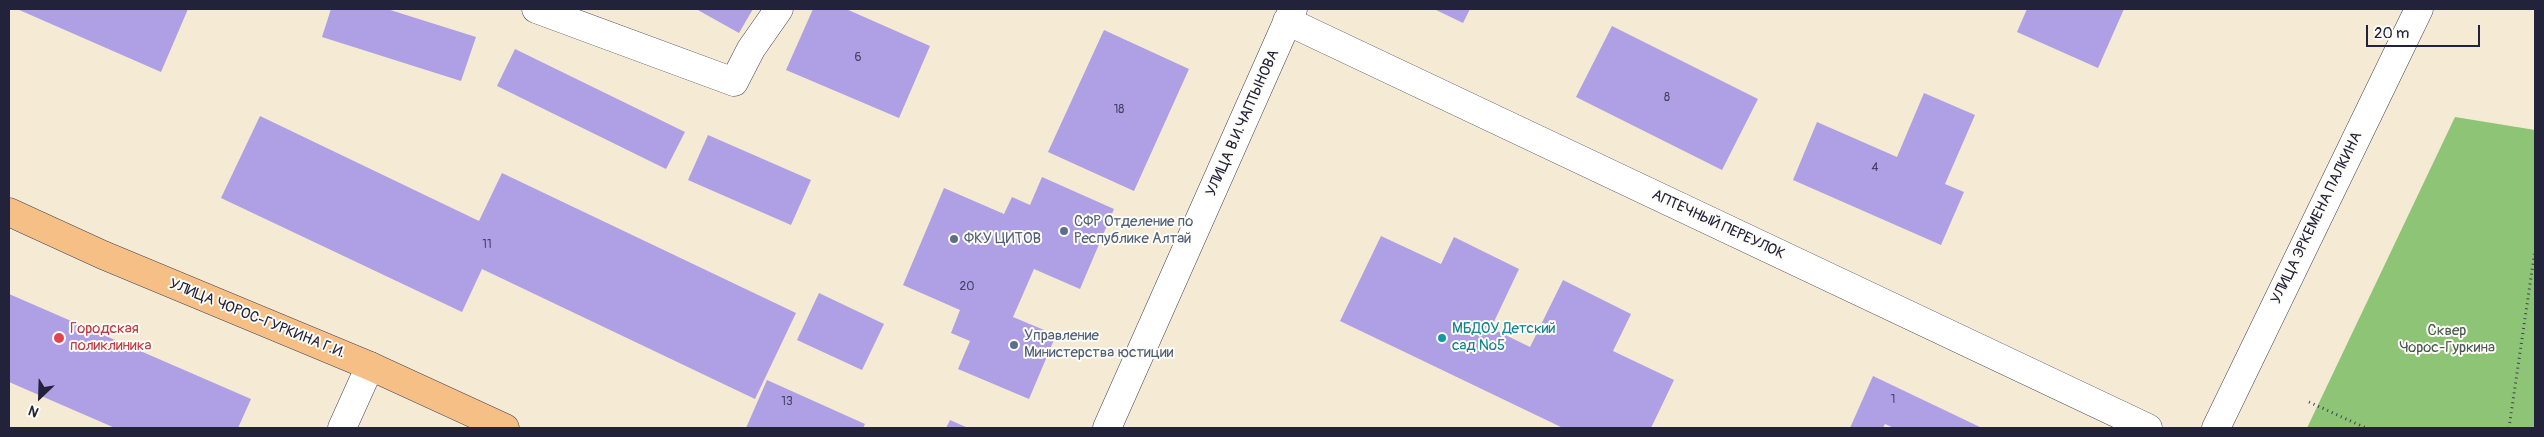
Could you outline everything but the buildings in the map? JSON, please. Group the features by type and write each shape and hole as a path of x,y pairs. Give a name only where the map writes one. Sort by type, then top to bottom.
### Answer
{"main road":[{"name":"УЛИЦА ЧОРОС-ГУРКИНА Г.И.","path":"9,212 103,255 370,366 505,428"}],"street":[{"path":"536,9 734,82 751,49 779,9"},
{"name":"УЛИЦА ЭРКЕМЕНА ПАЛКИНА","path":"2216,428 2419,9"},
{"name":"УЛИЦА В.И.ЧАПТЫНОВА","path":"1107,428 1290,15"},
{"name":"АПТЕЧНЫЙ ПЕРЕУЛОК","path":"1290,15 2148,428"},
{"path":"342,428 370,366"}],"path":[{"path":"2509,428 2535,250"},
{"path":"2309,402 2366,428"}],"green space":[{"name":"Сквер Чорос-Гуркина","path":"2455,117 2535,130 2535,428 2307,428"}],"place":[{"name":"СФР Отделение по Республике Алтай","path":"1064,231"},
{"name":"ФКУ ЦИТОВ","path":"954,239"},
{"name":"Городская поликлиника","path":"59,338"},
{"name":"МБДОУ Детский сад №5","path":"1442,338"},
{"name":"Управление Министерства юстиции","path":"1014,345"}]}
